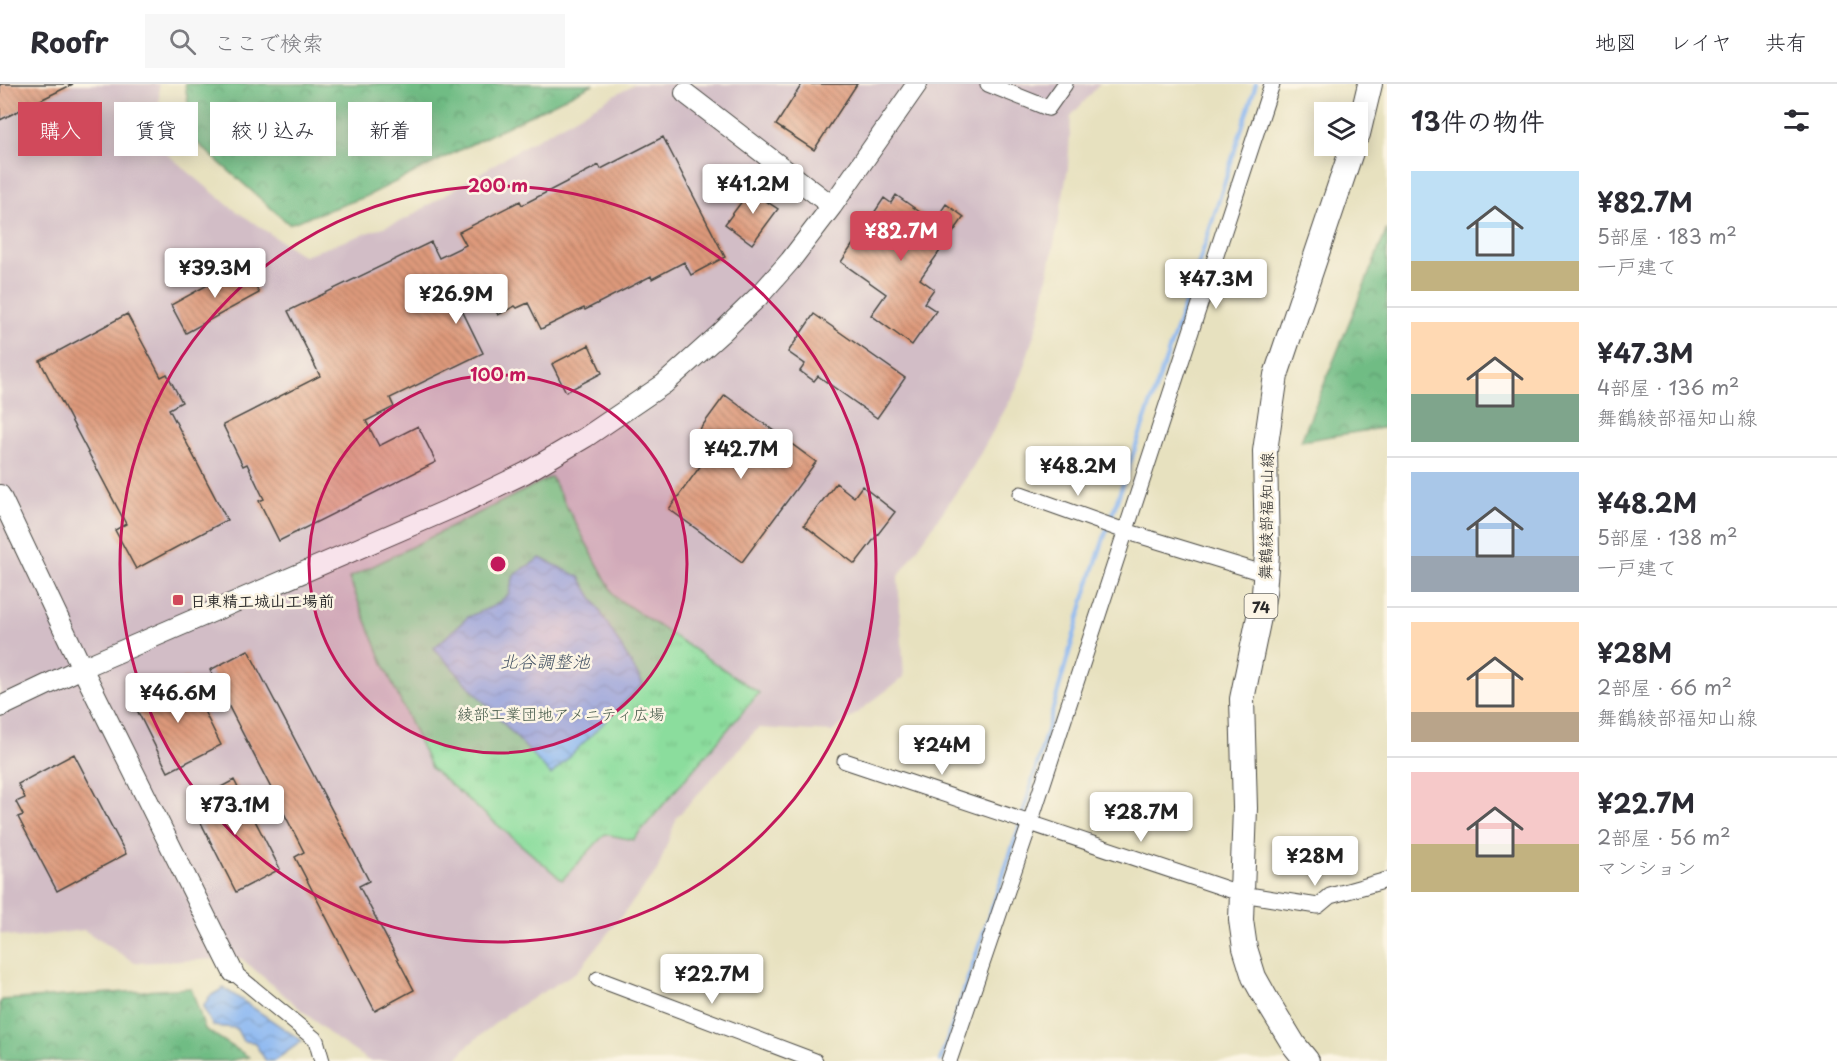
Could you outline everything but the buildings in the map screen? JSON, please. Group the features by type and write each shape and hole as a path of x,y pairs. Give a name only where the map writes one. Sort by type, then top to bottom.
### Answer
{"main road":[{"path":"1366,102 1370,84"},
{"name":"舞鶴綾部福知山線","path":"1307,1061 1294,1045 1254,977 1245,948 1240,920 1245,808 1242,699 1266,574 1265,450 1276,375 1350,156"}],"street":[{"path":"0,707 82,668 459,505 525,473 586,437 663,384 721,333 790,261 832,206 917,84"},
{"path":"988,84 1048,108 1065,84"},
{"path":"949,1061 1273,88 1272,84"},
{"path":"687,88 832,206"},
{"path":"1021,494 1125,531 1266,574"},
{"path":"0,495 82,668 233,972 316,1040 322,1061"},
{"path":"845,761 1242,894 1318,906 1329,896 1387,880"},
{"path":"598,979 815,1061"}],"shaded area":[{"path":"0,84 159,84 159,102 114,102 114,156 170,156 229,206 303,256 406,219 514,152 634,84 1100,84 1071,116 1068,168 1056,234 1039,319 1017,388 970,472 898,577 904,677 832,732 758,728 677,817 657,871 578,971 508,1013 466,1047 456,1061 369,1061 332,1036 241,958 135,963 84,930 21,938 0,933"}],"green space":[{"path":"185,84 593,84 365,197 289,224 212,156 336,156 336,102 210,102 210,154 198,144 198,102 188,102"},
{"path":"1387,229 1387,427 1301,441"},
{"name":"綾部工業団地アメニティ広場","path":"551,477 615,597 759,693 633,840 605,834 562,880 431,768 383,663 349,578"},
{"path":"191,988 205,1029 249,1057 228,1061 0,1061 0,1003 2,1000"}],"water":[{"name":"北谷調整池","path":"540,558 580,577 643,684 551,775 434,648 468,617 494,606 509,594 514,575"},
{"path":"224,988 302,1041 274,1061 266,1061 254,1042 243,1041 236,1028 213,1026 203,1007 210,996"}],"waterway":[{"path":"1110,521 1197,269 1256,84"},
{"path":"1022,818 1087,589 1107,529"},
{"path":"940,1061 1020,825"}],"place":[{"name":"日東精工城山工場前","path":"178,600"}]}
